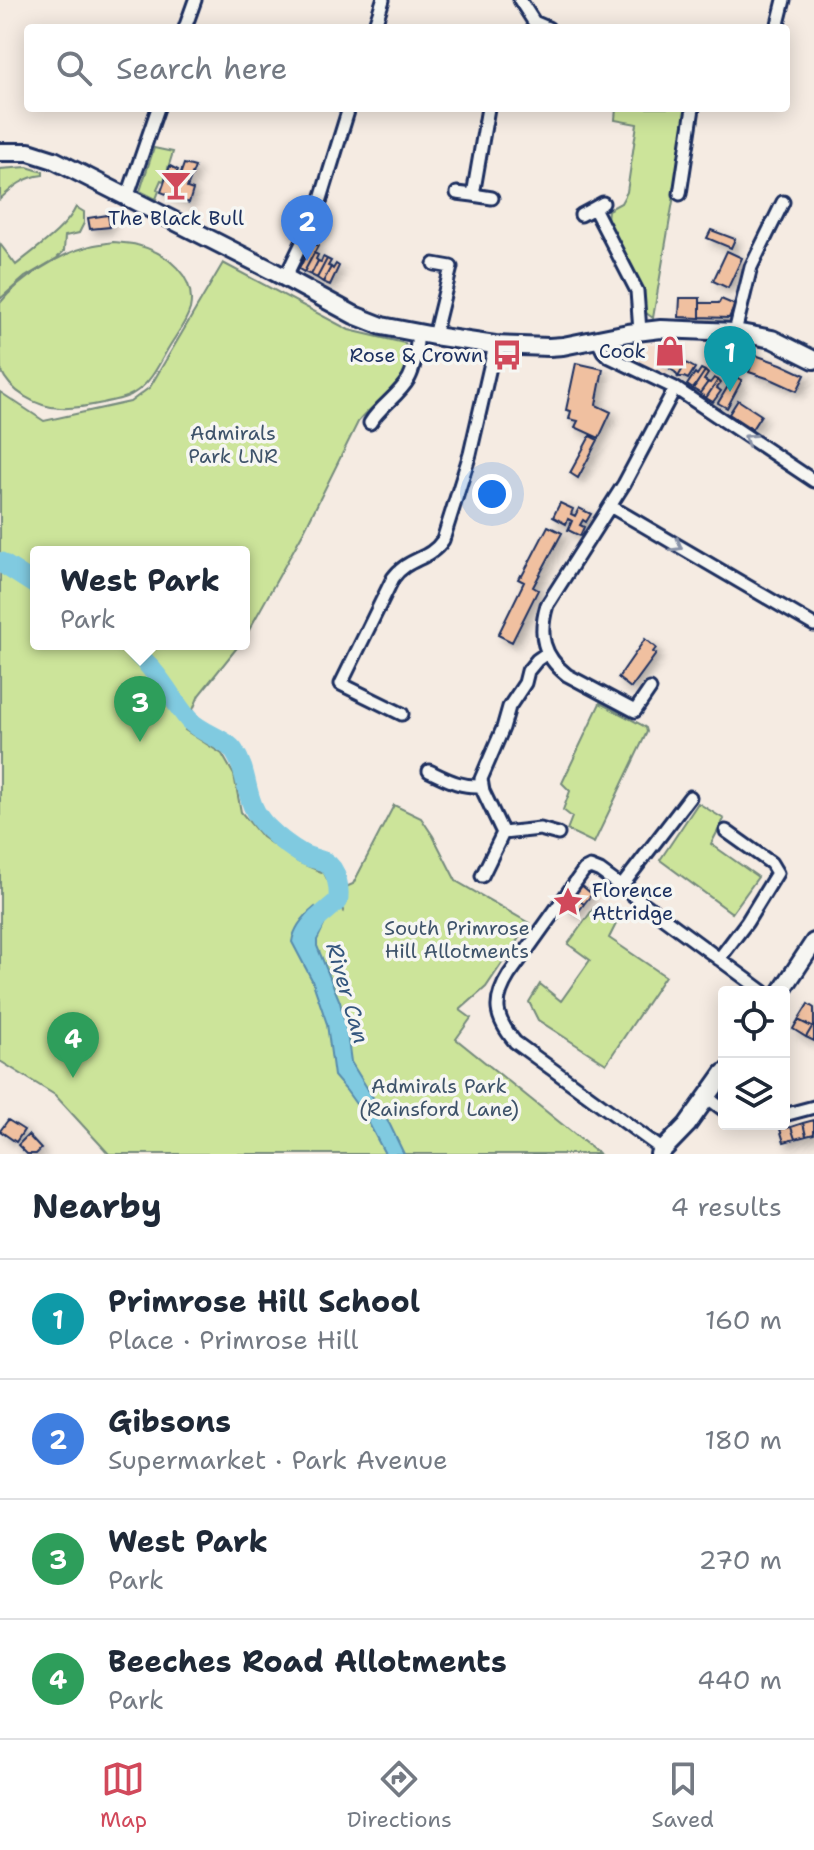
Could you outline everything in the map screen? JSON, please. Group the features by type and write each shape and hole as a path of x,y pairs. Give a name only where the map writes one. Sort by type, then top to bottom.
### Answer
{"main road":[{"path":"0,152 29,152 54,160 354,315 382,326 495,345 563,346 640,331 735,332 772,339 814,360"},
{"path":"785,986 814,942"},
{"path":"661,1152 687,1125 718,1082"}],"street":[{"path":"186,24 195,0"},
{"path":"375,24 383,0"},
{"path":"520,0 531,24"},
{"path":"778,24 784,0"},
{"path":"127,198 157,112"},
{"path":"285,278 317,212 348,112"},
{"path":"473,195 487,112"},
{"path":"680,194 692,112"},
{"path":"457,193 492,198"},
{"path":"735,332 751,267 783,202"},
{"path":"581,215 598,206 637,291 640,331"},
{"path":"370,423 407,382 426,335 451,267 434,264"},
{"path":"597,339 608,356 675,388 814,481"},
{"path":"402,714 341,684 393,578 406,564 438,548 443,540 470,454 495,345"},
{"path":"650,689 635,711 567,675 547,653 542,633 543,619 547,605 624,484 675,388"},
{"path":"610,506 814,625"},
{"path":"503,833 481,786 485,768 509,707 525,683 532,665 547,653"},
{"path":"429,771 459,785 481,786"},
{"path":"621,887 690,797"},
{"path":"503,833 540,829 558,834"},
{"path":"719,959 747,922 777,873 771,863 726,831"},
{"path":"482,876 503,833"},
{"path":"661,1152 515,1042 497,1007 499,993 509,975 584,870 595,868 756,986"},
{"path":"708,1098 718,1106"},
{"path":"790,1113 814,1107"}],"shaded area":[{"path":"677,342 674,359 666,374 624,354 625,346"}],"green space":[{"path":"616,112 688,112 653,318 646,313 641,286 607,220 608,210 621,203 627,192 637,124 615,120"},
{"path":"154,148 173,152 164,181 161,180 157,189 156,199 140,191"},
{"path":"27,167 43,172 43,175 24,180 0,199 0,169"},
{"path":"76,207 84,212 84,223 79,233 65,236 64,251 57,258 25,277 0,299 0,244 16,265 58,231"},
{"path":"113,242 148,248 177,268 189,286 191,297 186,319 151,377 133,394 76,408 51,407 34,401 11,385 1,370 0,303 28,277 52,262 76,250"},
{"path":"223,263 349,330 404,343 409,353 403,375 358,422 304,531 250,628 250,546 30,546 30,650 235,650 199,695 185,730 222,754 234,775 241,812 262,837 298,862 324,873 343,911 346,887 353,884 394,805 421,818 456,881 529,923 486,987 460,1010 471,1018 456,1039 599,1154 109,1154 55,1095 0,1061 0,392 44,421 130,402 150,387"},
{"path":"600,703 642,725 647,732 594,843 567,830 572,817 563,810 570,791 562,783"},
{"path":"698,803 724,819 711,844 758,877 732,913 660,860"},
{"path":"593,909 616,924 609,938 665,976 606,1064 538,1020 529,1002 540,984 561,1001 590,960 568,944"}],"water":[{"path":"315,907 325,923 317,946 340,1002 351,1062 404,1154 385,1154 366,1118 334,1076 327,1024 312,980 292,942 300,922"}],"building":[{"name":"The Black Bull","path":"184,164 195,167 187,188 193,190 189,203 161,192 170,166 178,170 175,176 179,178"},
{"path":"108,215 110,227 90,229 88,218"},
{"path":"711,230 735,239 731,248 707,238"},
{"path":"312,243 318,246 304,272 299,269"},
{"path":"727,251 742,258 728,288 713,281"},
{"path":"314,253 318,255 318,261 311,275 304,272"},
{"path":"323,257 327,259 317,278 311,275"},
{"path":"327,259 331,261 328,266 331,267 323,282 317,278"},
{"path":"336,264 339,266 330,285 323,282 331,267 333,269"},
{"path":"680,298 700,298 700,318 679,317"},
{"path":"721,299 735,305 729,318 700,317 700,303 719,303"},
{"name":"Cook","path":"677,342 671,367 661,365 666,343"},
{"path":"755,355 805,375 797,391 749,372"},
{"path":"677,358 686,363 678,377 670,369"},
{"path":"576,363 603,369 596,405 611,412 599,438 575,427 578,421 569,419 571,411 566,410"},
{"path":"686,363 695,368 688,379 678,377"},
{"path":"701,369 705,371 693,389 687,385"},
{"path":"705,371 708,374 704,380 708,382 700,393 693,389"},
{"path":"734,376 742,380 727,408 718,403"},
{"path":"714,378 718,380 706,398 700,393"},
{"path":"718,380 721,383 717,388 721,391 713,402 706,398"},
{"path":"738,400 761,415 752,429 729,414"},
{"path":"590,436 598,440 578,478 570,473"},
{"path":"560,503 573,509 571,514 575,516 579,508 591,514 580,525 584,527 580,536 568,530 572,521 568,519 566,524 553,517"},
{"path":"548,526 562,533 533,587 538,590 512,642 498,635 524,582 518,579"},
{"path":"645,639 656,648 653,652 656,654 631,688 618,678"},
{"path":"581,885 592,894 584,904 575,893"},
{"path":"577,899 584,904 576,915 565,907 570,900 574,903"},
{"path":"808,1004 814,1008 814,1041 806,1037 812,1027 798,1020"},
{"path":"798,1020 812,1027 806,1037 793,1029"},
{"path":"8,1120 24,1130 16,1142 0,1131"},
{"path":"814,1120 814,1134 806,1136 803,1123"},
{"path":"803,1123 806,1136 795,1139 791,1127"},
{"path":"790,1127 795,1139 784,1142 780,1130 790,1130"},
{"path":"28,1135 41,1149 36,1154 27,1154 18,1145"}],"waterway":[{"name":"River Can","path":"0,562 30,581"},
{"name":"River Can","path":"134,650 189,720 234,751 254,809 268,828 298,851 325,862 332,869 338,885 338,901 317,919 307,935"}],"place":[{"name":"The Black Bull","path":"176,185"},
{"name":"Gibsons","path":"307,261"},
{"name":"Cook","path":"670,351"},
{"name":"Rose & Crown","path":"507,355"},
{"name":"Primrose Hill School","path":"730,392"},
{"name":"West Park","path":"140,742"},
{"name":"Florence Attridge","path":"568,902"},
{"name":"Beeches Road Allotments","path":"73,1078"}],"park label":[{"name":"Admirals Park LNR","path":"233,444"},
{"name":"South Primrose Hill Allotments","path":"457,940"},
{"name":"Admirals Park (Rainsford Lane)","path":"439,1098"}]}
